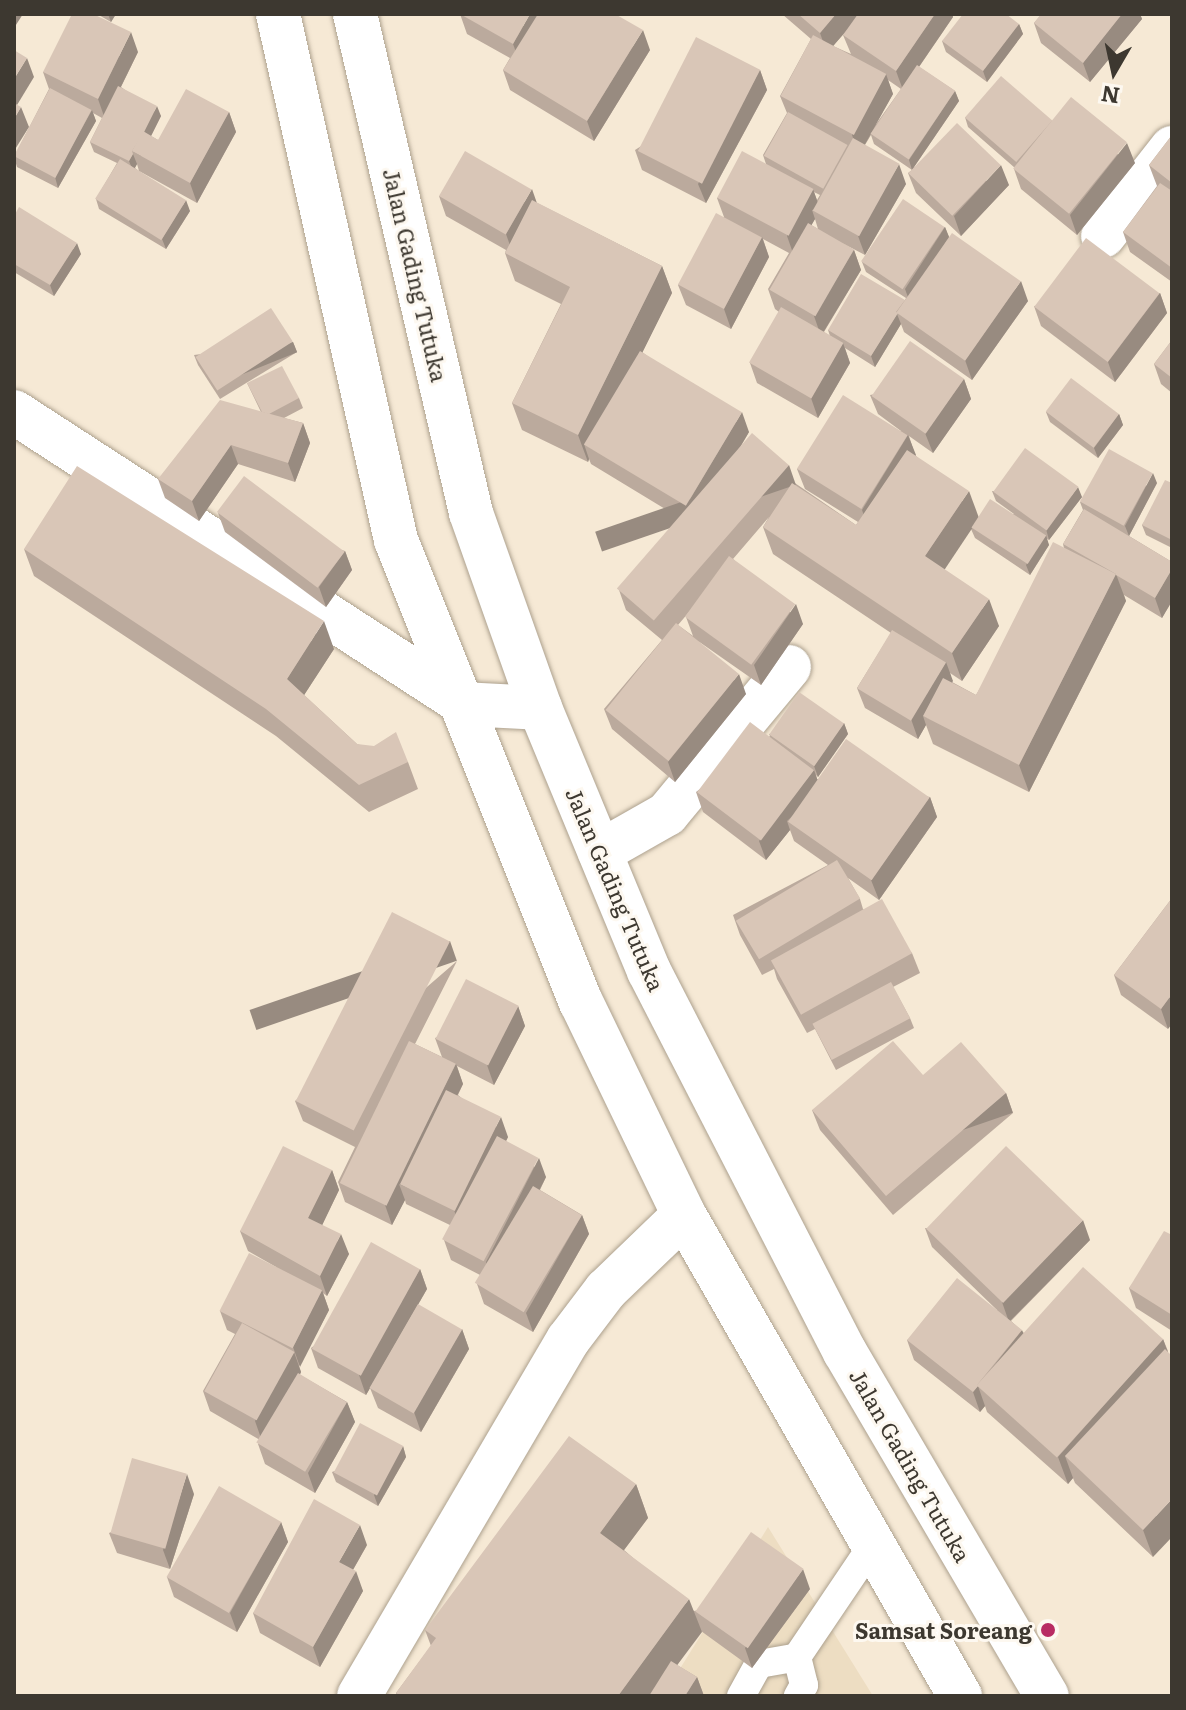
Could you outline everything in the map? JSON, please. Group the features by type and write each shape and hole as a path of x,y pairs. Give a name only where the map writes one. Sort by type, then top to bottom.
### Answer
{"main road":[{"path":"278,14 396,540 581,1002 684,1215 960,1696"},
{"name":"Jalan Gading Tutuka","path":"355,14 471,513 540,708 649,971 845,1352 1047,1696"},
{"path":"1103,236 1172,148"},
{"path":"14,412 464,704 540,708"},
{"path":"600,852 667,814 789,667"},
{"path":"359,1696 568,1340 606,1290 684,1215"}],"lane":[{"path":"741,1696 759,1664 797,1657 872,1546"},
{"path":"797,1657 804,1685 798,1696"}],"shaded area":[{"path":"768,1527 873,1696 663,1696"}],"building":[{"path":"72,14 93,14 131,32 98,99 43,72"},
{"path":"460,14 530,14 513,44"},
{"path":"538,14 615,14 643,30 587,121 503,70"},
{"path":"798,14 836,14 820,33"},
{"path":"858,14 935,14 896,71 843,35"},
{"path":"963,14 1006,14 1019,24 983,71 942,41"},
{"path":"1041,14 1122,14 1083,63 1034,23"},
{"path":"813,35 886,74 854,135 781,96"},
{"path":"696,37 760,70 702,184 638,151"},
{"path":"14,50 27,58 14,79"},
{"path":"917,65 955,91 909,160 871,134"},
{"path":"1001,76 1052,121 1016,162 965,118"},
{"path":"118,86 157,106 129,161 90,142"},
{"path":"50,88 91,110 55,178 14,156"},
{"path":"186,89 229,112 190,183 132,151 143,131 158,140"},
{"path":"1071,97 1127,142 1069,214 1013,168"},
{"path":"14,103 21,107 14,119"},
{"path":"788,112 847,145 823,189 764,156"},
{"path":"957,123 1001,165 952,216 908,173"},
{"path":"1172,135 1172,183 1149,165"},
{"path":"853,138 899,164 859,236 813,211"},
{"path":"465,151 532,190 506,235 439,196"},
{"path":"742,151 814,189 789,236 717,198"},
{"path":"120,159 186,200 161,240 95,199"},
{"path":"1160,183 1172,191 1172,268 1123,232"},
{"path":"903,199 944,227 903,289 861,261"},
{"path":"532,200 662,266 578,435 512,403 570,287 505,253"},
{"path":"19,207 77,243 50,285 14,264 14,216"},
{"path":"716,213 762,237 724,309 678,285"},
{"path":"808,223 854,250 815,316 770,290"},
{"path":"952,233 1021,281 965,361 896,312"},
{"path":"1086,238 1159,293 1108,362 1034,307"},
{"path":"861,274 905,300 871,356 828,330"},
{"path":"781,307 843,343 811,398 749,362"},
{"path":"271,308 293,342 217,391 196,357"},
{"path":"1172,340 1172,378 1154,364"},
{"path":"910,341 964,379 926,434 872,396"},
{"path":"640,351 742,412 686,506 584,444"},
{"path":"282,366 299,398 269,414 262,412 247,383"},
{"path":"1071,378 1119,414 1094,448 1046,412"},
{"path":"843,395 907,435 861,509 797,469"},
{"path":"220,400 303,423 288,463 231,445 192,501 158,479"},
{"path":"752,433 789,465 654,621 617,588"},
{"path":"1025,448 1078,487 1047,530 993,492"},
{"path":"1109,449 1153,473 1124,526 1080,501"},
{"path":"907,450 969,491 925,556 989,599 952,653 763,527 792,483 856,525"},
{"path":"77,466 324,621 287,679 357,744 374,746 396,732 408,762 359,785 266,709 24,549"},
{"path":"244,476 345,552 318,588 217,512"},
{"path":"1165,480 1172,483 1172,540 1142,525"},
{"path":"990,499 1046,535 1028,564 971,528"},
{"path":"1084,509 1172,562 1172,569 1155,598 1063,544"},
{"path":"1053,542 1116,574 1019,765 923,716 943,678 976,695"},
{"path":"729,556 795,604 751,665 685,617"},
{"path":"676,623 739,674 668,761 606,710"},
{"path":"892,630 946,662 911,721 857,688"},
{"path":"799,692 844,724 814,766 769,735"},
{"path":"750,722 814,770 761,840 697,792"},
{"path":"846,739 930,798 872,880 788,822"},
{"path":"837,860 860,899 759,959 736,921"},
{"path":"1172,898 1172,994 1161,1009 1114,975"},
{"path":"882,899 912,953 801,1015 771,961"},
{"path":"392,912 450,942 354,1130 296,1101"},
{"path":"466,979 519,1006 488,1065 436,1039"},
{"path":"891,982 910,1018 832,1060 812,1024"},
{"path":"409,1041 456,1064 386,1206 340,1183"},
{"path":"893,1041 923,1075 961,1042 1006,1093 886,1196 812,1110"},
{"path":"446,1090 501,1117 455,1211 400,1184"},
{"path":"497,1136 538,1158 484,1261 442,1239"},
{"path":"283,1146 332,1170 308,1218 341,1234 320,1276 240,1231"},
{"path":"1006,1146 1083,1220 1003,1303 926,1229"},
{"path":"533,1186 582,1215 524,1312 475,1283"},
{"path":"1164,1231 1172,1235 1172,1315 1129,1288"},
{"path":"371,1242 420,1269 361,1376 312,1349"},
{"path":"249,1253 322,1290 293,1348 219,1311"},
{"path":"1083,1267 1163,1339 1057,1457 977,1385"},
{"path":"957,1278 1022,1330 973,1392 907,1340"},
{"path":"418,1304 462,1330 414,1414 370,1388"},
{"path":"242,1323 294,1352 257,1420 204,1391"},
{"path":"1165,1349 1172,1356 1172,1499 1143,1530 1065,1456"},
{"path":"298,1373 347,1402 305,1472 256,1442"},
{"path":"360,1423 403,1446 377,1495 334,1472"},
{"path":"569,1436 636,1484 600,1533 689,1599 618,1696 401,1696 396,1693 436,1638 425,1630"},
{"path":"132,1458 187,1474 165,1549 111,1533"},
{"path":"219,1486 281,1522 229,1613 166,1577"},
{"path":"314,1499 360,1525 339,1562 356,1571 313,1647 253,1613"},
{"path":"751,1532 803,1569 748,1648 695,1611"},
{"path":"671,1661 697,1677 685,1696 649,1696"}],"place":[{"name":"Samsat Soreang","path":"1048,1630"}]}
